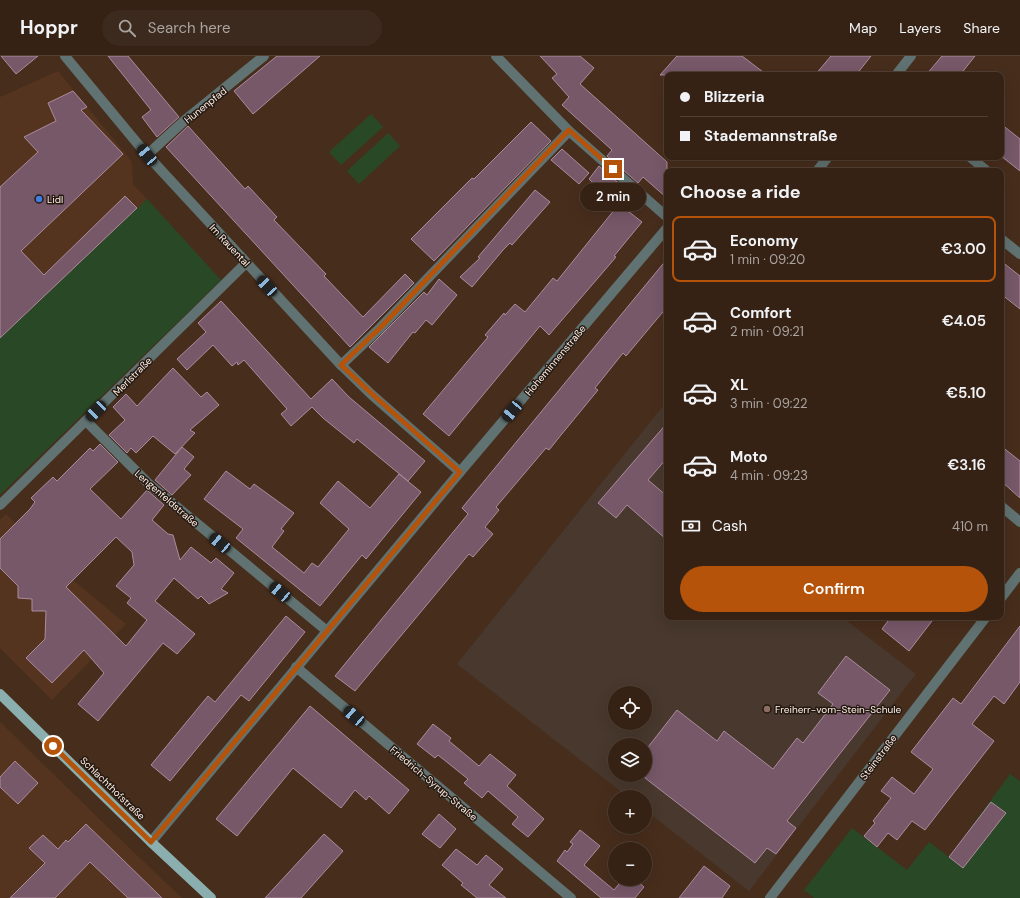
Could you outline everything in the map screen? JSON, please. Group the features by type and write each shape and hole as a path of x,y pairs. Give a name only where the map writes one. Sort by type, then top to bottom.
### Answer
{"main road":[{"name":"Schlachthofstraße","path":"0,694 210,898"}],"street":[{"name":"Im Rauental","path":"65,56 147,155 341,365 460,472"},
{"name":"Hunenpfad","path":"147,155 184,121 264,56"},
{"path":"898,72 911,56"},
{"path":"498,57 569,130 664,213"},
{"path":"341,365 386,322 569,130"},
{"path":"819,168 826,160"},
{"path":"974,160 983,168"},
{"name":"Hoheminnenstraße","path":"151,842 296,667 664,232"},
{"path":"1004,241 1020,254"},
{"name":"Merlstraße","path":"0,505 246,263"},
{"name":"Lengenfeldstraße","path":"86,422 148,483 327,631"},
{"path":"1004,509 1020,522"},
{"path":"1004,594 1020,573"},
{"name":"Steinstraße","path":"770,898 984,620"},
{"name":"Friedrich-Syrup-Straße","path":"296,667 571,898"}],"shaded area":[{"path":"58,71 132,162 133,184 147,199 0,338 0,97"},
{"name":"Freiherr-vom-Stein-Schule","path":"664,405 664,620 846,620 916,674 749,891 652,815 652,790 619,790 609,782 652,782 652,738 608,738 608,781 457,664"},
{"path":"6,514 73,580 126,624 52,700 0,648 0,520"},
{"path":"0,722 120,839 182,898 0,898"}],"green space":[{"path":"371,114 383,127 341,165 329,152"},
{"path":"388,133 400,146 359,184 347,171"},
{"path":"147,199 221,280 0,495 0,338"},
{"path":"1010,774 1020,781 1020,898 814,898 804,890 852,828 907,870 929,842 949,857"}],"building":[{"path":"1,56 38,56 16,74"},
{"path":"108,56 128,56 179,117 157,137 142,117 151,110"},
{"path":"277,56 320,56 253,114 234,91"},
{"path":"540,56 580,56 594,68 580,84 667,162 667,168 664,168 664,195 643,177 638,183 607,156 612,150 562,105 569,97 552,78 557,74"},
{"path":"677,56 742,56 763,72 664,72 664,75 660,75"},
{"path":"831,56 871,56 858,72 818,72"},
{"path":"942,56 975,56 962,72 929,72"},
{"path":"73,91 87,107 81,110 123,154 21,251 44,275 125,196 137,208 0,338 0,187 38,152 24,137 56,121 48,103"},
{"path":"531,122 551,141 434,261 411,239"},
{"path":"188,126 245,189 248,186 277,217 274,220 326,274 324,276 363,317 405,274 414,283 350,347 166,147"},
{"path":"1004,126 1020,139 1020,171 1004,158"},
{"path":"562,149 589,173 579,184 551,160"},
{"path":"599,166 629,192 617,206 589,179"},
{"path":"535,190 550,202 512,245 510,243 503,250 472,287 460,277 480,258 478,257"},
{"path":"619,204 642,222 614,256 616,257 549,335 540,326 449,436 423,414 488,337 485,335 504,313 505,315 515,304 525,312 553,278 557,281"},
{"path":"664,263 664,311 626,356 623,353 595,388 598,390 549,450 546,448 496,507 499,510 485,527 493,534 473,557 469,554 355,691 335,676 468,514 462,508"},
{"path":"1004,263 1020,276 1020,309 1004,296"},
{"path":"439,279 457,295 432,325 426,320 415,333 413,332 388,363 369,347 424,292 427,295"},
{"path":"221,301 311,399 332,379 349,397 425,461 408,481 357,439 354,443 312,407 291,426 281,414 287,409 244,360 238,365 237,362 232,366 213,345 187,370 177,359 206,332 198,323"},
{"path":"173,368 201,397 207,392 219,405 190,430 195,433 175,454 153,436 136,453 131,448 127,453 109,435 125,420 113,407 126,394 137,406"},
{"path":"664,426 664,461 648,480 664,493 664,537 627,505 616,518 598,503"},
{"path":"100,444 118,462 90,489 121,519 147,490 164,505 152,520 168,534 173,535 180,560 191,547 211,563 216,558 234,573 221,589 228,593 209,604 201,596 198,599 174,578 155,601 195,634 177,654 163,643 98,721 78,704 104,673 84,650 52,683 26,658 45,639 46,611 32,611 32,599 18,598 18,586 0,568 0,539 30,509 35,502 31,498 53,477 57,481 90,448 93,451","holes":["116,537 132,552 134,565 116,586 131,598 127,603 147,620 126,646 66,587"]},
{"path":"182,447 194,457 184,469 191,475 172,495 155,480"},
{"path":"1004,448 1020,461 1020,498 1004,484"},
{"path":"226,471 250,489 254,484 294,513 281,529 284,531 272,547 304,573 312,563 318,567 349,529 320,503 338,481 370,508 399,474 421,492 366,559 362,555 320,606 236,538 243,529 204,499"},
{"path":"286,616 305,632 249,701 241,695 170,781 151,765 208,696 215,702"},
{"path":"889,620 933,620 909,651 882,629"},
{"path":"1020,626 1020,682 1004,704 994,696 972,724 994,741 925,830 912,821 897,840 888,833 877,847 864,836 875,823 873,821 891,798 881,791 892,777 914,794 933,769 911,752 953,698 961,704"},
{"path":"846,656 890,690 787,821 796,828 776,854 767,848 755,863 650,782 652,782 652,742 677,710 717,741 724,731 773,769 797,738 803,743 833,704 818,693"},
{"path":"310,706 409,790 389,814 369,796 366,800 355,790 341,808 293,768 237,836 216,819"},
{"path":"433,724 451,738 449,741 479,766 490,754 516,775 507,786 544,819 528,837 512,824 518,817 488,791 482,798 464,783 468,779 438,755 435,758 417,744"},
{"path":"15,761 38,783 18,804 0,787 0,777"},
{"path":"991,802 1006,813 963,868 949,857"},
{"path":"439,814 456,829 440,848 422,834"},
{"path":"86,824 162,898 128,898 90,862 55,898 10,898 45,863 29,848 43,835 58,849 66,840 68,842"},
{"path":"580,830 600,846 584,865 614,890 617,886 644,887 635,898 601,898 557,861 565,850 567,852 573,844 570,842"},
{"path":"324,834 343,851 301,898 265,898"},
{"path":"456,849 477,865 486,855 503,869 489,885 506,898 477,898 461,885 463,883 442,865"},
{"path":"704,866 730,886 722,898 679,898"}],"place":[{"name":"Lidl","path":"39,199"},
{"name":"Freiherr-vom-Stein-Schule","path":"767,709"}],"route":[{"path":"53,746 151,842 460,472 341,365 381,327 569,130 613,169"}]}
